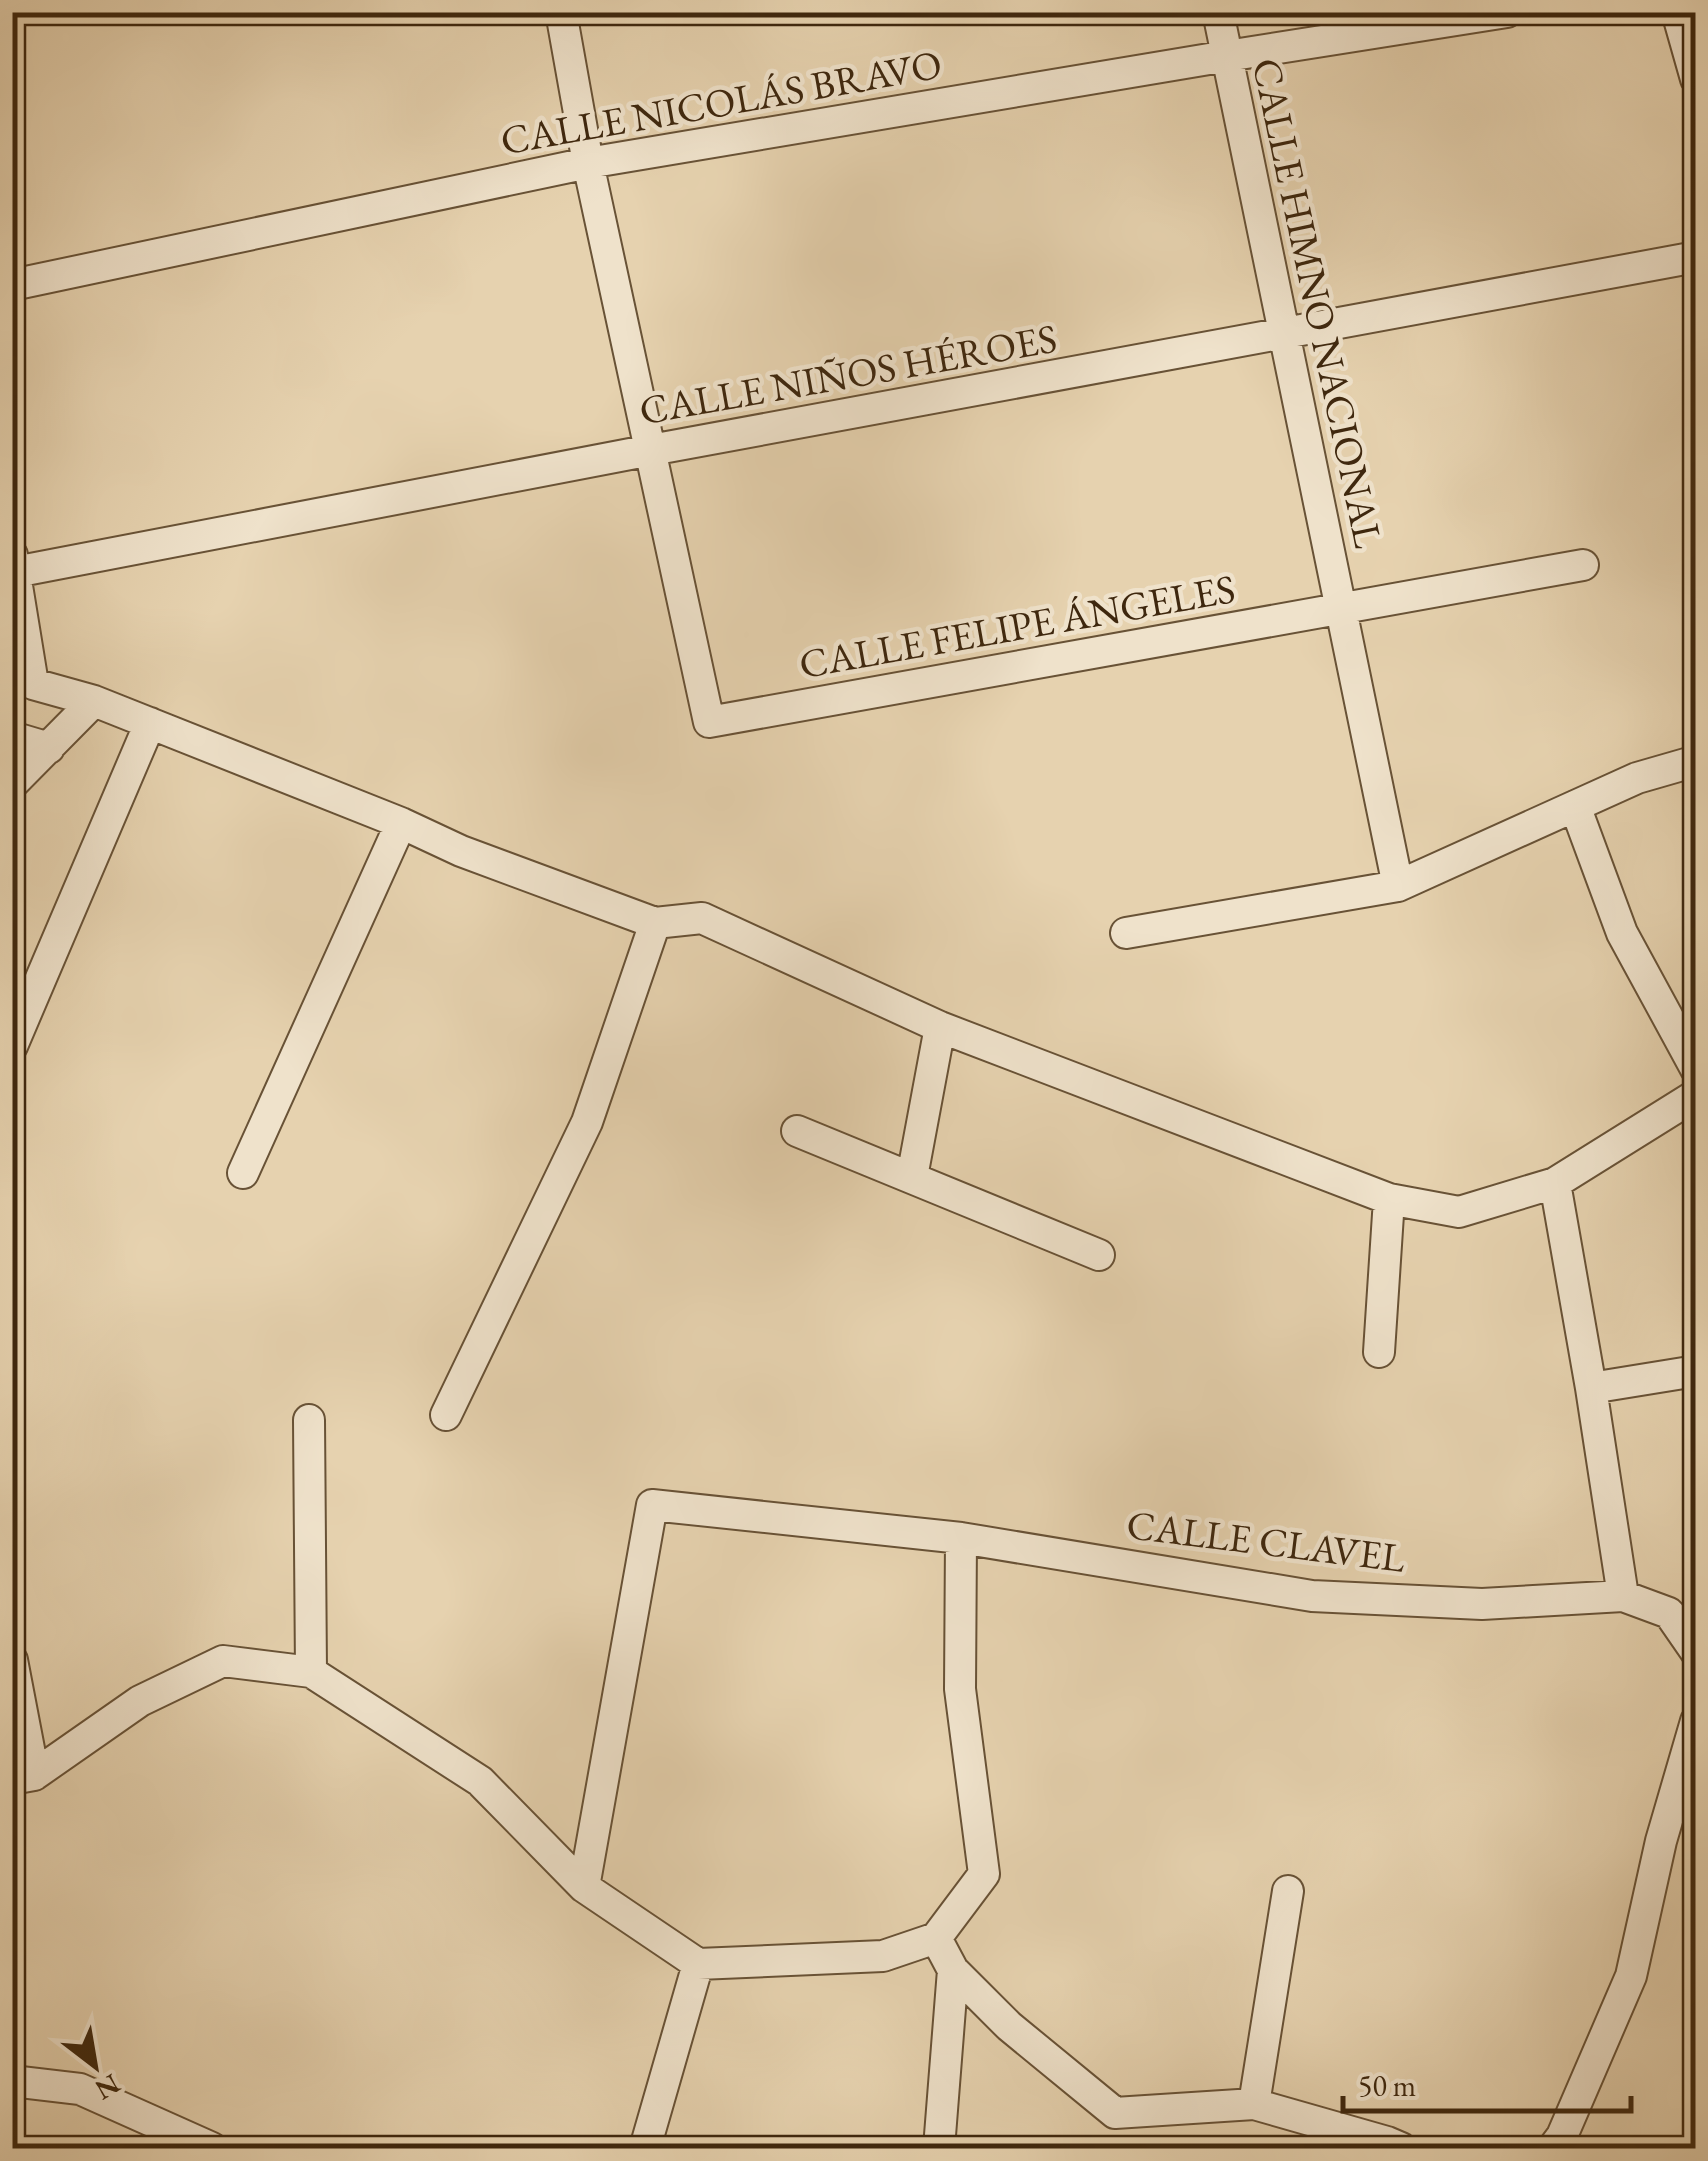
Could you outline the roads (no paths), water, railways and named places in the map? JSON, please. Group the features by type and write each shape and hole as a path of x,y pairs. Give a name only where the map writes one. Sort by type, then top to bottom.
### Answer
{"street":[{"path":"560,12 650,450"},
{"name":"CALLE HIMNO NACIONAL","path":"1218,12 1398,886"},
{"name":"CALLE NICOLÁS BRAVO","path":"12,285 588,163 1507,12"},
{"path":"1677,12 1696,79"},
{"name":"CALLE NIÑOS HÉROES","path":"14,564 1696,257"},
{"name":"CALLE FELIPE ÁNGELES","path":"650,450 709,722 1583,565"},
{"path":"14,564 33,684 94,701 401,823 461,851 655,923 702,918 940,1027 1388,1200 1458,1212 1555,1182 1696,1096"},
{"path":"12,784 94,701"},
{"path":"12,1046 150,724"},
{"path":"12,737 49,748"},
{"path":"1126,934 1398,886 1636,778 1696,761"},
{"path":"1575,806 1622,933 1696,1069"},
{"path":"244,1173 401,823"},
{"path":"446,1414 588,1122 655,923"},
{"path":"912,1177 940,1027"},
{"path":"797,1132 1098,1255"},
{"path":"1555,1182 1622,1596 1669,1614 1696,1652"},
{"path":"1379,1352 1388,1200"},
{"path":"1591,1388 1696,1372"},
{"path":"310,1420 311,1672"},
{"name":"CALLE CLAVEL","path":"584,1887 652,1505 960,1538 1312,1596 1482,1604 1622,1596"},
{"path":"12,1660 23,1777 140,1701 223,1662 311,1672 480,1780 584,1887 698,1964 883,1956 936,1938 984,1874 960,1688 960,1538"},
{"path":"1553,2148 1562,2136 1631,1976 1661,1841 1696,1721"},
{"path":"1254,2104 1288,1890"},
{"path":"936,1938 953,1970 1009,2026 1115,2113 1254,2104 1401,2148"},
{"path":"645,2148 698,1964"},
{"path":"939,2148 953,1970"},
{"path":"12,2082 80,2090 212,2148"}]}
